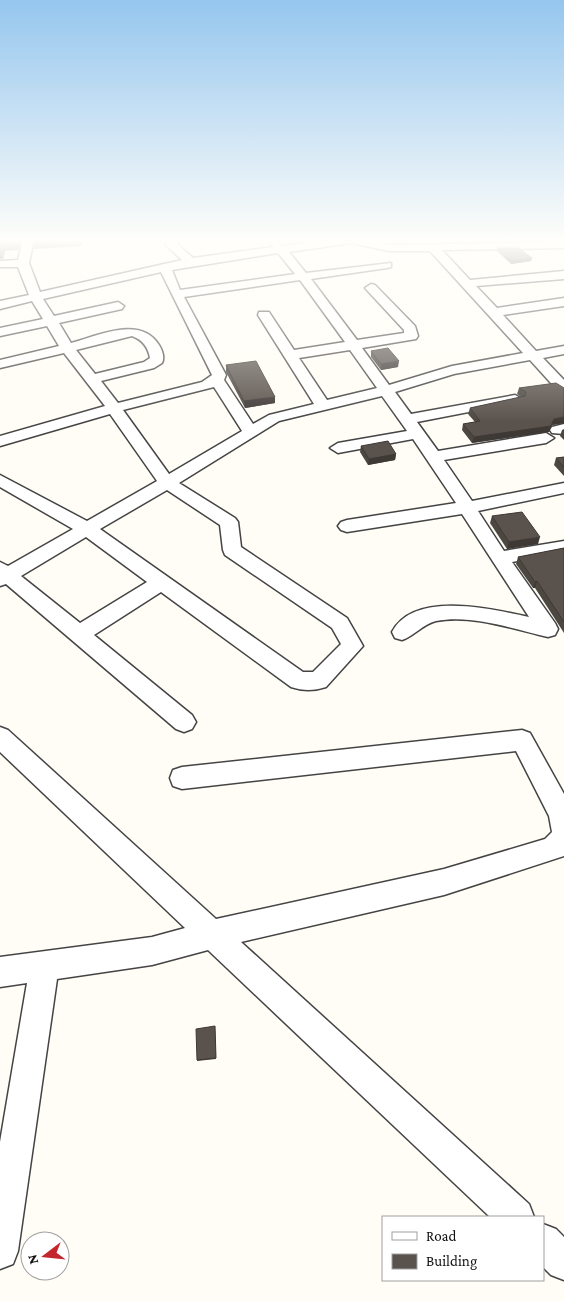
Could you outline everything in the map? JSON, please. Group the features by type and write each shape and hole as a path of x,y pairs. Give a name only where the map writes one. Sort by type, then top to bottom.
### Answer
{"street":[{"path":"0,305 24,300"},
{"path":"0,480 87,529 299,681 318,681 352,646 340,623 232,550 229,522 167,483 68,347 38,300"},
{"path":"179,300 213,363 219,376 217,380 251,432"},
{"path":"320,300 352,346 387,390 468,507 499,558 556,628"},
{"path":"291,355 411,336 410,330 382,300"},
{"path":"480,300 563,386"},
{"path":"492,313 564,302"},
{"path":"0,332 118,306"},
{"path":"264,315 322,405"},
{"path":"0,364 132,332 145,336 156,353 157,360 149,365 92,379"},
{"path":"184,722 79,634 2,574 87,529 274,418 387,390 452,370 564,350"},
{"path":"0,441 217,380"},
{"path":"338,448 515,399"},
{"path":"433,457 556,432"},
{"path":"347,526 468,507 564,488"},
{"path":"499,558 564,547"},
{"path":"79,634 161,582"},
{"path":"402,632 425,617 437,614 474,614 556,628"},
{"path":"0,737 214,934 515,1216"},
{"path":"182,778 522,740 562,814 564,830"},
{"path":"0,972 152,951 214,934 471,875 558,846 564,836"},
{"path":"0,1251 44,967"},
{"path":"544,1243 564,1262"}],"building":[{"path":"388,348 399,361 381,364 371,351"},
{"path":"256,361 275,397 244,401 226,365"},
{"path":"556,383 564,388 564,417 554,419 551,426 474,437 463,424 480,421 470,408 525,396 526,392 519,388"},
{"path":"388,441 396,454 369,459 361,446"},
{"path":"564,457 564,467 556,458"},
{"path":"522,512 540,537 509,542 492,516"},
{"path":"564,548 564,622 537,581 535,582 518,557"},
{"path":"215,1026 216,1058 197,1060 196,1029"}]}
